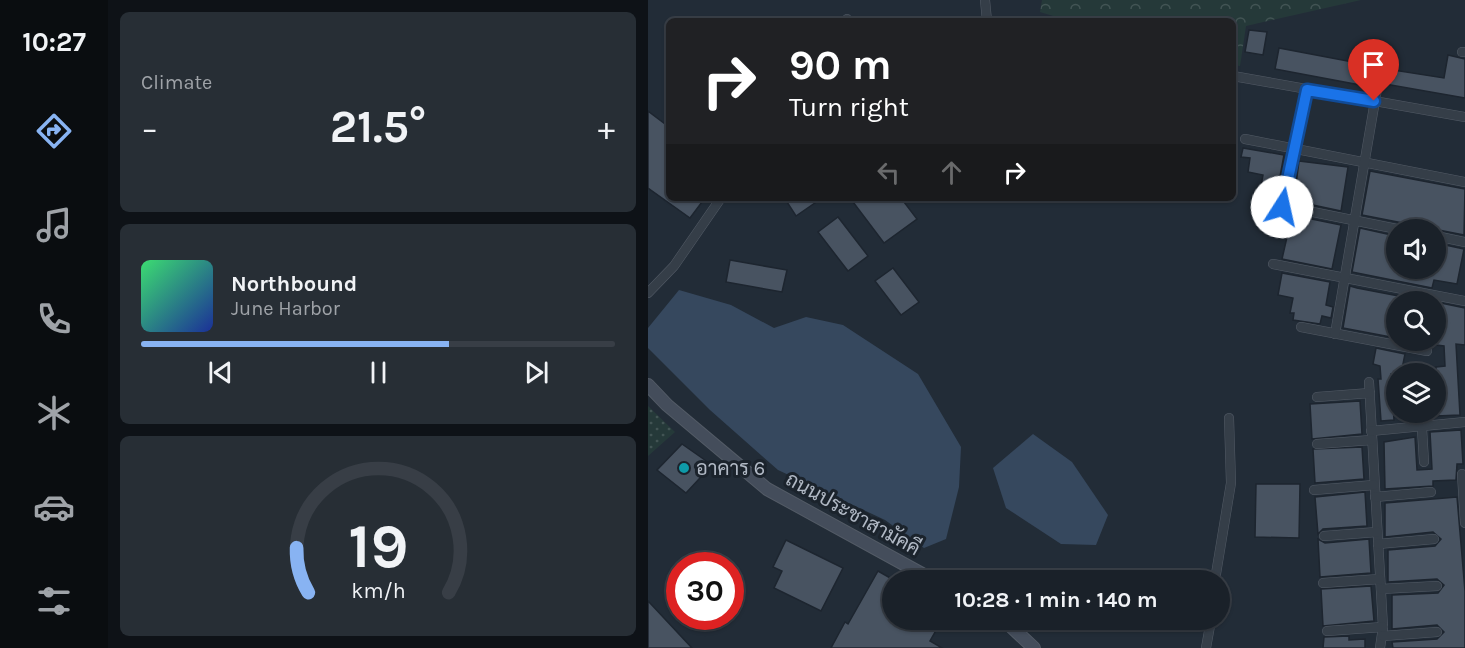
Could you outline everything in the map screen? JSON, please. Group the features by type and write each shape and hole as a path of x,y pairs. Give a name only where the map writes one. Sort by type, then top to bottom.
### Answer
{"street":[{"path":"985,0 987,18"},
{"path":"1335,334 1382,60"},
{"path":"1236,77 1465,117"},
{"path":"1282,207 1307,90"},
{"path":"1245,140 1465,182"},
{"path":"648,293 674,266 719,201"},
{"path":"1263,202 1386,227"},
{"path":"1446,238 1465,242"},
{"path":"1272,264 1465,301"},
{"path":"1301,327 1386,343"},
{"path":"1370,382 1383,632 1380,648"},
{"name":"ถนนประชาสามัคคี","path":"648,385 667,405 767,489 915,570"},
{"path":"1317,397 1370,393"},
{"path":"1217,570 1231,483 1229,418"},
{"path":"1317,444 1421,425 1465,422"},
{"path":"1421,425 1424,462"},
{"path":"1462,474 1465,523"},
{"path":"1314,490 1374,485"},
{"path":"1375,497 1431,492"},
{"path":"1324,536 1377,532"},
{"path":"1378,544 1434,539"},
{"path":"1323,583 1437,586"},
{"path":"1015,630 1034,648"},
{"path":"1206,648 1209,630"},
{"path":"1327,631 1437,632"}],"green space":[{"path":"1042,0 1361,0 1246,26 1240,66 1236,65 1236,18 1060,18 1040,12"},
{"path":"648,406 675,432 648,456"}],"water":[{"path":"679,290 731,305 774,328 806,317 843,325 918,374 961,447 959,487 946,539 924,548 885,520 778,470 710,410 648,348 648,328"},
{"path":"1033,434 1072,462 1108,515 1096,545 1061,544 1006,508 993,468"}],"building":[{"path":"1249,30 1267,32 1263,55 1245,52"},
{"path":"1279,48 1374,66 1371,87 1275,69"},
{"path":"1448,55 1465,59 1465,98 1385,84 1387,69 1444,78"},
{"path":"648,111 666,125 666,201 648,188"},
{"path":"1243,148 1284,155 1276,198 1262,195 1263,192 1260,191 1263,175 1248,172 1250,158 1241,157"},
{"path":"1299,161 1348,167 1341,211 1294,201"},
{"path":"1370,171 1465,189 1464,235 1446,231 1446,219 1386,220 1362,215"},
{"path":"666,201 703,201 690,218"},
{"path":"788,201 818,201 796,216"},
{"path":"852,201 903,201 917,219 884,243"},
{"path":"1292,215 1341,225 1332,269 1282,259"},
{"path":"838,217 868,256 848,271 818,232"},
{"path":"1360,228 1386,234 1386,279 1352,272"},
{"path":"1446,245 1464,249 1457,284 1434,280 1432,288 1387,279 1446,279"},
{"path":"730,260 787,270 782,292 726,282"},
{"path":"893,268 919,302 901,315 875,281"},
{"path":"1282,273 1330,282 1326,305 1333,307 1331,318 1322,316 1320,324 1293,320 1294,313 1290,313 1293,298 1278,295"},
{"path":"1350,286 1386,294 1386,336 1343,328"},
{"path":"1446,304 1465,308 1465,345 1456,344 1460,415 1446,416"},
{"path":"1376,348 1405,354 1403,363 1386,363 1386,421 1381,421 1378,379 1381,379 1380,366 1373,364"},
{"path":"1360,401 1362,434 1312,439 1310,404"},
{"path":"1461,430 1463,464 1457,464 1456,480 1433,481 1433,486 1385,489 1384,442 1415,437 1417,470 1432,469 1430,432"},
{"name":"อาคาร 6","path":"682,444 712,465 686,493 657,470"},
{"path":"1362,447 1364,479 1315,483 1313,449"},
{"path":"1256,484 1300,484 1299,538 1255,537"},
{"path":"1365,492 1367,526 1323,529 1318,534 1315,497"},
{"path":"1457,497 1465,591 1465,648 1393,648 1392,642 1437,639 1444,632 1437,625 1392,629 1392,595 1438,593 1444,585 1437,579 1388,582 1388,550 1435,546 1441,539 1433,532 1385,537 1385,503"},
{"path":"1318,539 1325,543 1369,539 1371,573 1320,577"},
{"path":"786,540 843,568 821,611 774,588 782,571 773,567"},
{"path":"878,571 882,573 882,630 936,630 930,641 942,648 831,648 845,622 848,624"},
{"path":"1371,586 1374,621 1323,626 1321,589"},
{"path":"648,601 666,620 666,630 675,630 692,648 648,648"},
{"path":"1349,636 1349,640 1365,639 1365,648 1323,648 1324,637"}],"place":[{"name":"อาคาร 6","path":"684,468"}],"route":[{"path":"1282,207 1307,90 1374,101"}]}
